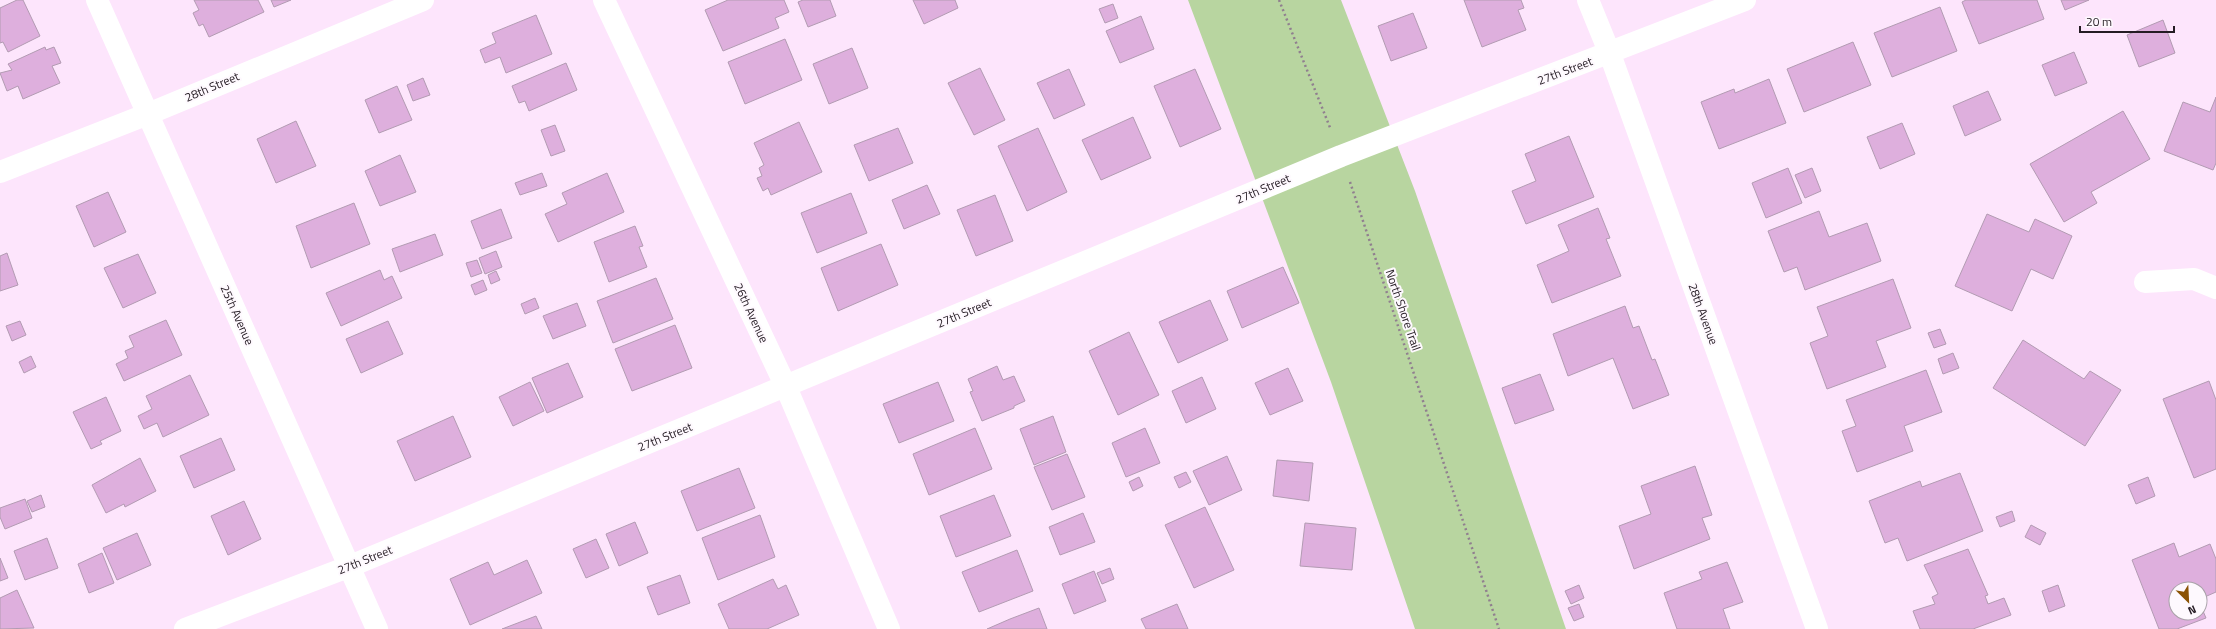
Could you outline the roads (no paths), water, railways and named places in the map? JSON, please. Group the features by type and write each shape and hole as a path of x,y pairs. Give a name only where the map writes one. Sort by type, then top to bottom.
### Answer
{"street":[{"name":"25th Avenue","path":"97,0 348,567 377,629"},
{"name":"28th Street","path":"0,172 148,114 423,0"},
{"name":"26th Avenue","path":"604,0 786,388 889,629"},
{"name":"28th Avenue","path":"1588,0 1610,54 1817,629"},
{"name":"27th Street","path":"185,629 348,567 786,388 1341,156 1610,54 1745,0"},
{"path":"2145,282 2194,279 2216,288"}]}
